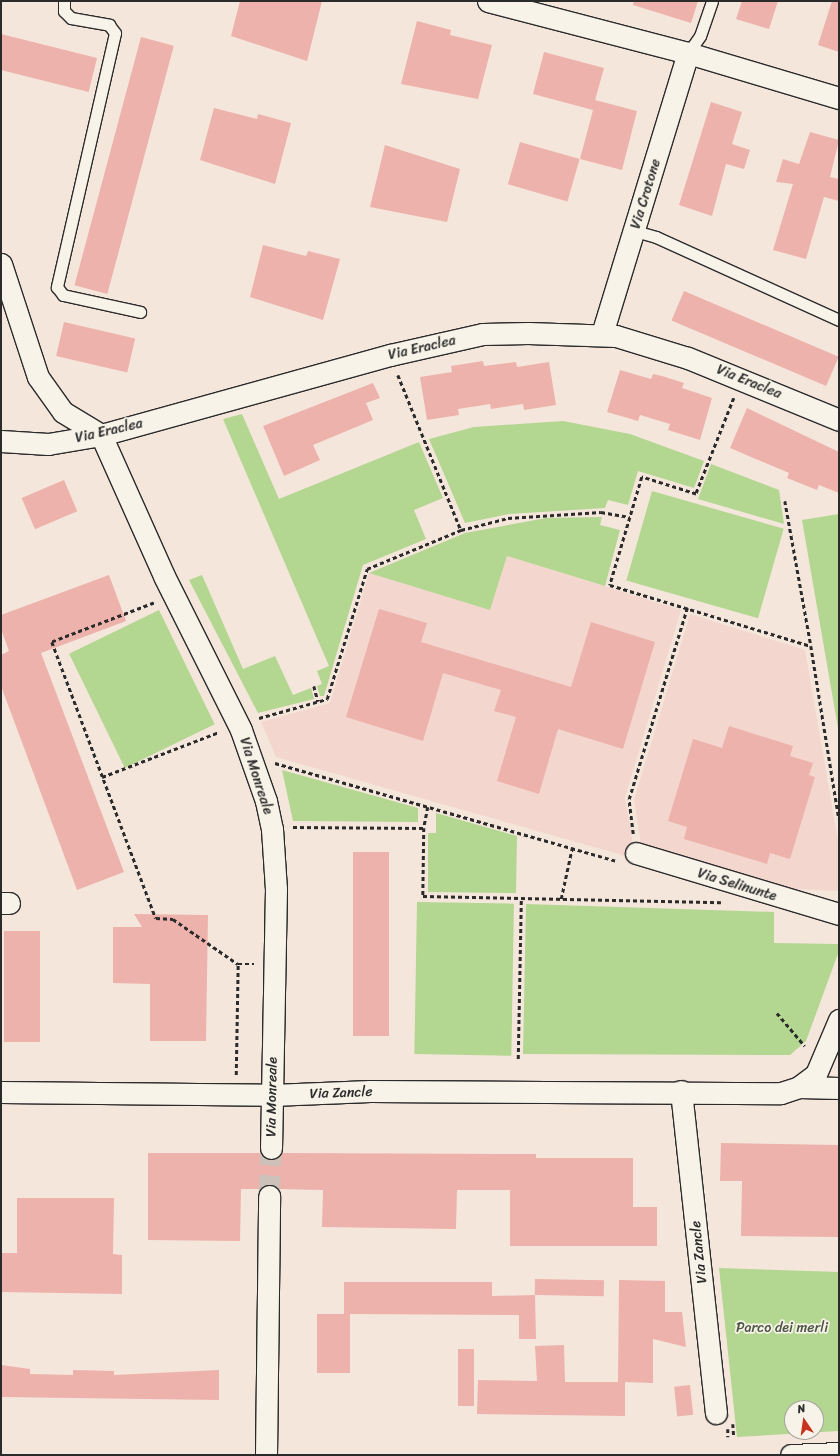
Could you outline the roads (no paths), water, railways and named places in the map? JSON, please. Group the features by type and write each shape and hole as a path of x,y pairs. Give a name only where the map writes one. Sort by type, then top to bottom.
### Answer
{"street":[{"path":"488,1 688,53 839,98"},
{"name":"Via Crotone","path":"602,334 635,231 688,53"},
{"path":"1,264 38,377 62,412 101,435"},
{"name":"Via Eraclea","path":"1,442 48,444 101,435 298,382 390,355 483,334 602,334 688,358 839,420"},
{"name":"Via Monreale","path":"101,435 164,576 241,730 266,801 272,829 276,889 271,1148"},
{"name":"Via Selinunte","path":"636,853 839,914"},
{"path":"799,1087 816,1074 838,1028"},
{"name":"Via Zancle","path":"1,1092 272,1095 370,1091 781,1092 799,1087 839,1088"},
{"name":"Via Zancle","path":"681,1092 716,1413"},
{"path":"266,1455 269,1196"},
{"path":"791,1455 839,1453"}],"lane":[{"path":"64,1 64,11 71,18 109,25 115,33 57,287 63,295 140,312"},
{"path":"688,53 700,36 712,1"},
{"path":"635,231 656,237 839,320"}],"tunnel":[{"path":"269,1196 271,1148"}],"park label":[{"name":"Parco dei merli","path":"782,1328"}]}
